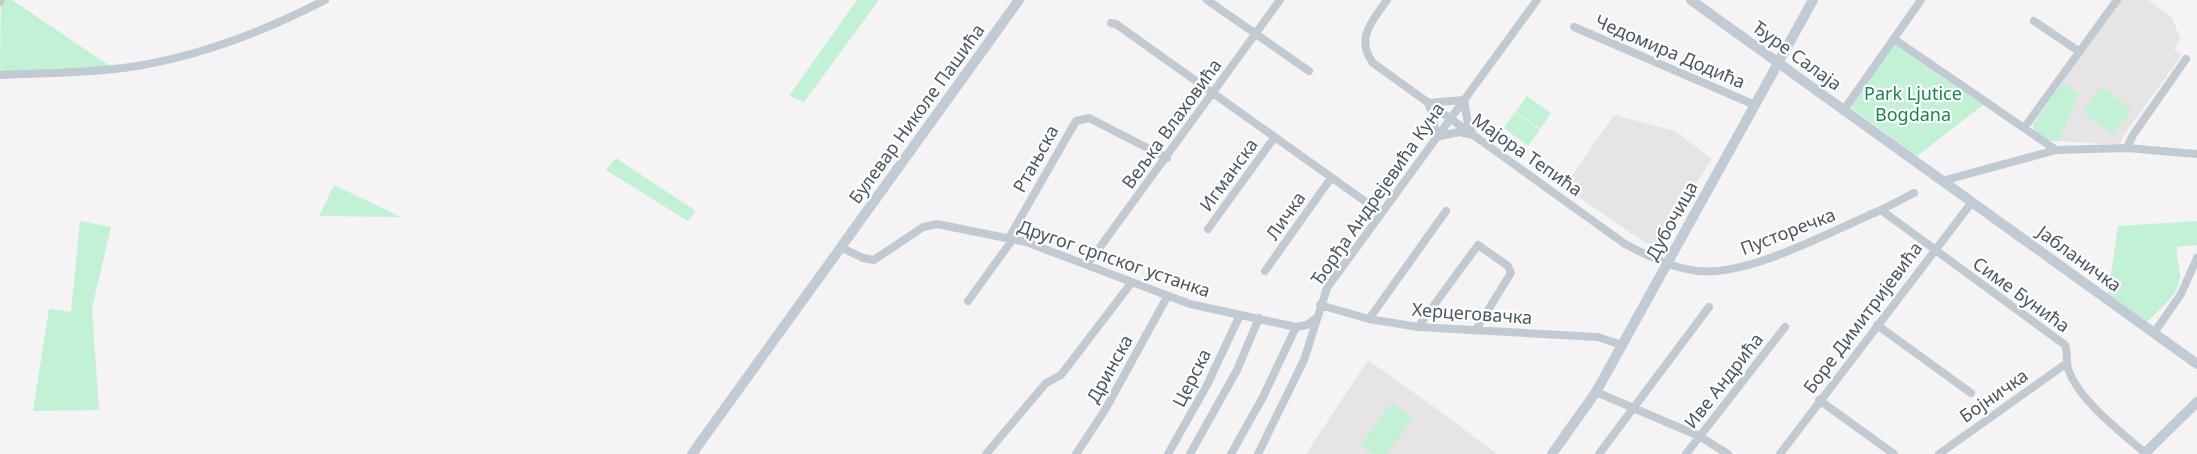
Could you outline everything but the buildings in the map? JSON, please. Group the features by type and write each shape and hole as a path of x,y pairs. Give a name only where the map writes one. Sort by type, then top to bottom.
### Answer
{"street":[{"path":"0,75 88,71 175,58 275,26 325,0"},
{"name":"Булевар Николе Пашића","path":"692,454 1019,0"},
{"path":"1207,0 1309,71"},
{"name":"Вељка Влаховића","path":"1087,265 1280,0"},
{"name":"Мајора Тепића","path":"1387,0 1367,29 1364,44 1366,51 1381,70 1625,244 1668,264"},
{"name":"Ђорђа Андрејевића Куна","path":"1258,454 1304,360 1315,319 1327,288 1380,212 1537,0"},
{"name":"Ђуре Салаја","path":"1691,0 1942,181"},
{"name":"Дубочица","path":"1552,454 1596,392 1813,0"},
{"path":"1843,111 1921,0"},
{"path":"2024,128 2117,0"},
{"path":"2034,21 2080,52"},
{"path":"1111,23 1116,24 1380,212"},
{"name":"Чедомира Додића","path":"1574,27 1755,105"},
{"path":"1894,39 2056,150"},
{"path":"2127,148 2133,135 2186,58"},
{"path":"1464,100 1467,124 1473,135 1459,132 1436,137 1433,116 1428,103 1464,100"},
{"name":"Ртањска","path":"968,301 1011,238 1076,121 1089,118 1167,158"},
{"name":"Игманска","path":"1208,229 1275,138"},
{"path":"1942,181 2056,150 2127,148 2197,154"},
{"name":"Личка","path":"1265,272 1331,178"},
{"name":"Јабланичка","path":"1942,181 2197,364"},
{"name":"Пусторечка","path":"1668,264 1713,271 1747,265 1881,210 1914,192"},
{"name":"Боре Димитријевића","path":"1780,454 1972,202"},
{"path":"1881,210 1934,250"},
{"path":"1369,319 1446,211"},
{"name":"Другог српског устанка","path":"842,248 863,258 874,260 917,230 932,224 1011,238 1167,297 1296,327"},
{"path":"1418,327 1478,245 1508,266 1511,273 1475,331"},
{"name":"Симе Бунића","path":"1934,250 2065,345 2067,363 2074,380 2096,410 2145,453"},
{"path":"2154,333 2181,294 2197,258"},
{"path":"986,454 1046,383 1061,375 1132,282"},
{"name":"Дринска","path":"1076,454 1105,410 1167,297"},
{"name":"Херцеговачка","path":"1320,305 1369,319 1418,327 1598,337 1622,345"},
{"path":"1599,454 1708,308"},
{"name":"Церска","path":"1167,454 1207,385 1240,315"},
{"path":"1190,454 1232,379 1259,318"},
{"path":"1232,454 1263,397 1296,327 1307,325 1315,319"},
{"path":"1877,325 1971,393"},
{"name":"Иве Андрића","path":"1686,454 1785,327"},
{"name":"Бојничка","path":"1939,454 2067,363"},
{"path":"1596,392 1699,436 1728,454"},
{"path":"1819,400 1894,454"},
{"path":"2145,453 2197,402"}],"shaded area":[{"path":"2121,0 2148,0 2172,17 2180,39 2174,49 2182,55 2123,136 2120,145 2059,141 2079,94 2063,82"},
{"path":"1614,115 1675,131 1712,159 1659,241 1652,244 1647,244 1564,187"},
{"path":"1368,360 1441,412 1497,454 1306,454"}],"green space":[{"path":"1,0 12,0 113,68 0,75"},
{"path":"857,0 879,0 804,102 789,96"},
{"name":"Park Ljutice Bogdana","path":"1894,44 1983,105 1917,156 1850,107"},
{"path":"2063,82 2079,94 2059,141 2049,141 2034,131 2033,124"},
{"path":"2101,87 2132,109 2113,135 2083,112"},
{"path":"1527,96 1551,113 1540,129 1516,112"},
{"path":"1515,112 1540,130 1528,146 1504,128"},
{"path":"616,158 696,211 688,221 606,170"},
{"path":"334,185 401,217 319,216"},
{"path":"80,221 111,227 92,308 99,410 33,411 49,309 71,312"},
{"path":"2197,221 2197,245 2177,247 2180,276 2177,289 2147,322 2108,294 2118,226"},
{"path":"1392,403 1413,418 1387,454 1373,454 1361,445"}]}
